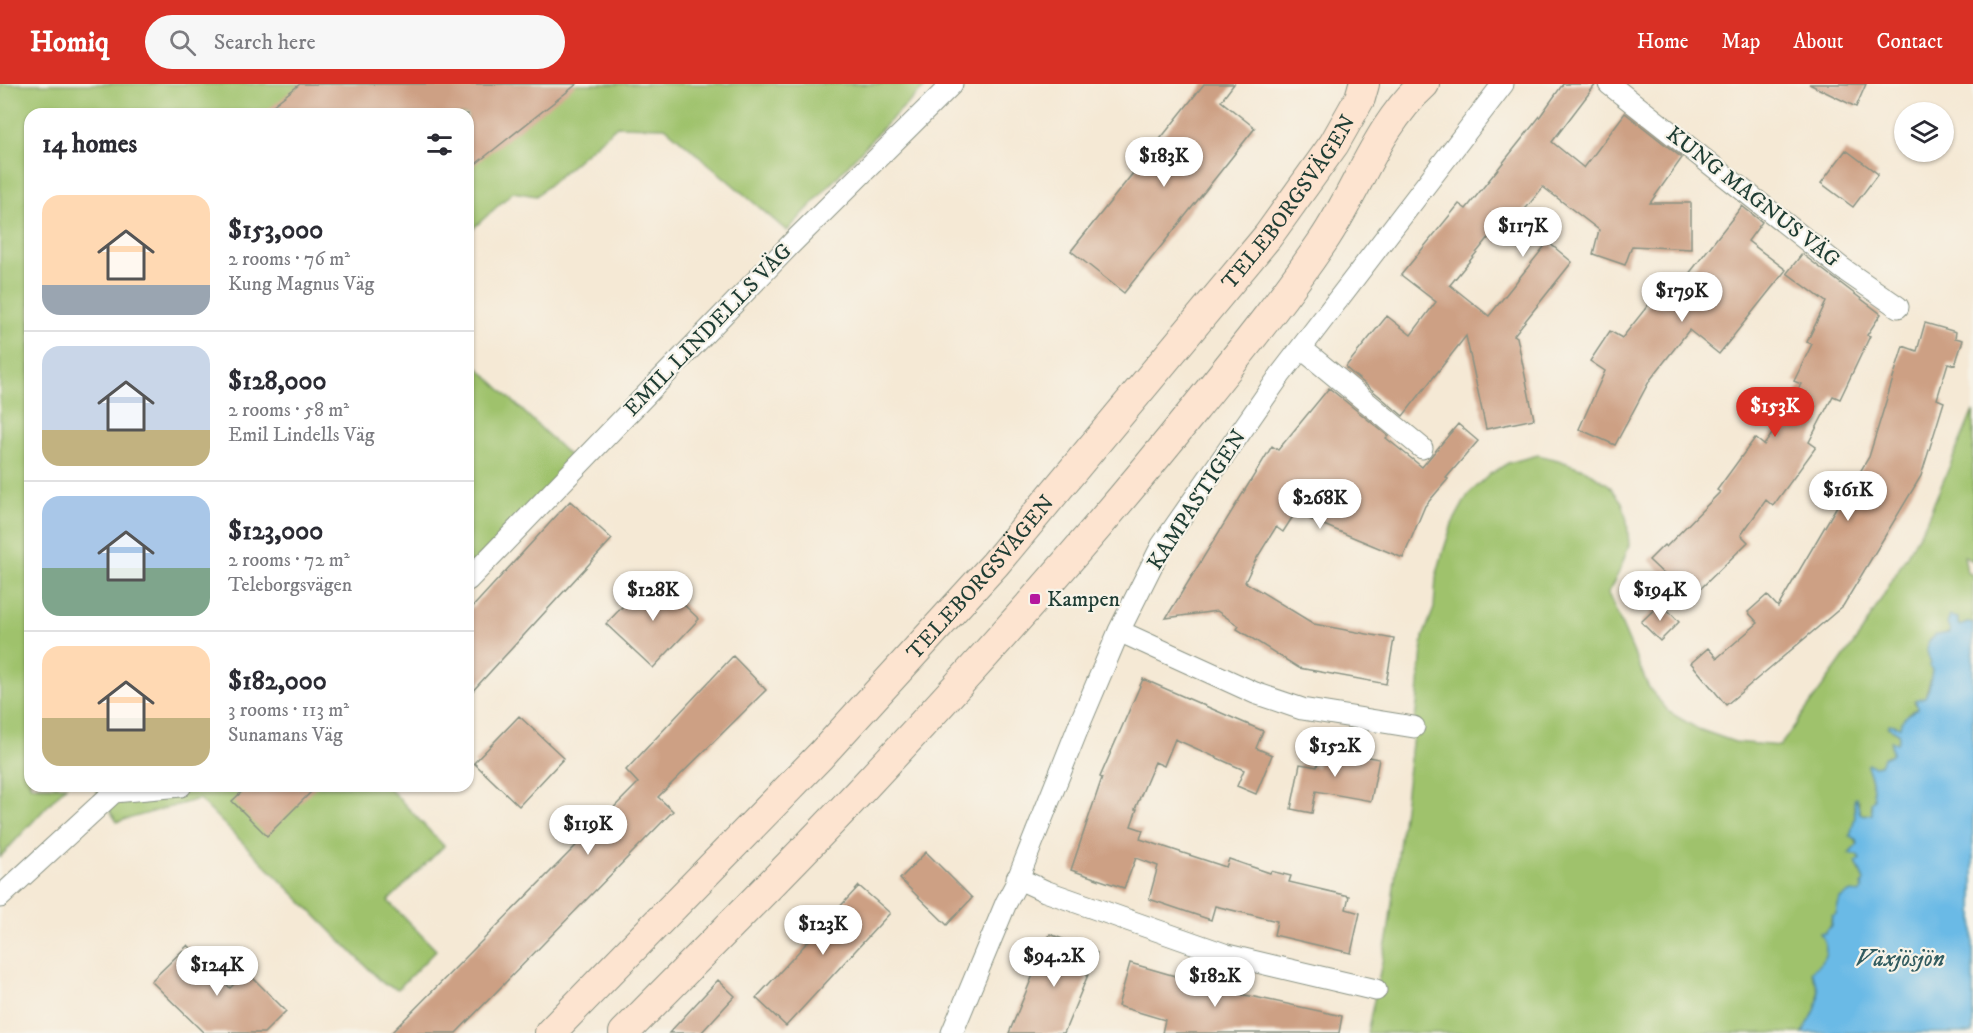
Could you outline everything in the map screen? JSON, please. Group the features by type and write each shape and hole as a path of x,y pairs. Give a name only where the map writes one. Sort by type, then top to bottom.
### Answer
{"main road":[{"name":"TELEBORGSVÄGEN","path":"550,1033 820,756 995,564 1268,236 1334,144 1360,99 1364,84"},
{"name":"TELEBORGSVÄGEN","path":"624,1033 864,788 1035,599 1156,458 1258,330 1324,239 1386,131 1407,99 1424,84"}],"street":[{"name":"EMIL LINDELLS VÄG","path":"474,574 792,243 952,84"},
{"name":"KAMPASTIGEN","path":"952,1033 1119,631 1162,545 1301,348 1503,84"},
{"name":"KUNG MAGNUS VÄG","path":"1608,84 1671,131 1843,268 1898,308"},
{"path":"1301,348 1422,448"},
{"path":"1119,631 1255,693 1302,709 1414,727"},
{"path":"0,897 111,792"},
{"path":"1017,878 1046,891 1227,955 1376,990"}],"green space":[{"path":"0,84 928,84 887,123 787,231 665,127 617,126 536,196 513,192 474,228 474,108 24,108 24,792 60,792 0,857"},
{"path":"474,364 574,460 474,565"},
{"path":"1973,411 1973,561 1964,556 1967,572 1973,575 1973,623 1961,626 1957,620 1950,620 1949,633 1936,635 1928,642 1932,671 1925,697 1914,701 1918,708 1909,713 1900,727 1888,727 1899,734 1897,743 1891,744 1893,752 1885,757 1880,765 1868,769 1874,795 1871,804 1872,813 1870,816 1862,815 1858,807 1859,801 1854,805 1855,817 1851,835 1858,844 1849,854 1857,855 1860,859 1857,865 1864,880 1863,889 1838,905 1836,915 1831,919 1831,926 1825,933 1821,933 1826,945 1825,955 1820,964 1811,972 1818,989 1817,1004 1812,1018 1802,1033 1367,1033 1388,934 1418,696 1423,637 1434,608 1436,577 1443,552 1452,524 1468,495 1490,474 1508,463 1538,455 1586,470 1609,485 1622,502 1627,521 1629,545 1608,593 1649,688 1669,712 1698,729 1735,742 1780,746 1862,632 1925,524"},
{"path":"98,792 393,792 444,846 388,901 436,950 398,989 384,984 199,799 117,822"}],"water":[{"name":"Växjösjön","path":"1950,616 1958,618 1958,624 1961,626 1973,623 1973,1033 1802,1033 1817,1004 1818,989 1811,971 1825,955 1825,945 1820,933 1825,933 1831,926 1832,916 1836,914 1840,898 1851,892 1860,893 1863,889 1864,880 1856,862 1860,859 1857,855 1849,854 1858,844 1857,840 1850,836 1855,817 1854,798 1856,797 1860,813 1864,816 1872,814 1871,802 1874,799 1872,780 1867,766 1869,764 1880,765 1883,758 1892,754 1891,741 1897,743 1899,737 1898,733 1888,727 1889,724 1900,727 1904,718 1918,708 1915,700 1925,697 1932,670 1929,666 1931,664 1927,651 1928,642 1936,635 1949,633 1947,624"}],"building":[{"path":"300,84 577,84 474,165 474,108 270,108"},
{"path":"1204,84 1234,84 1221,101 1255,128 1124,293 1071,251"},
{"path":"1563,84 1596,84 1552,142 1584,168 1625,113 1682,158 1650,203 1691,203 1691,249 1632,246 1625,265 1593,254 1599,230 1543,187 1498,243 1490,236 1450,285 1489,316 1548,242 1572,262 1514,335 1517,337 1534,419 1486,429 1466,336 1403,416 1346,368 1347,365 1387,316 1411,335 1436,302 1401,275 1459,204 1466,209"},
{"path":"1809,84 1866,84 1856,107"},
{"path":"1846,150 1878,174 1853,207 1821,183"},
{"path":"1742,206 1762,222 1748,241 1786,270 1719,354 1689,330 1650,380 1615,445 1579,429 1605,371 1590,361 1610,331 1622,338 1653,299 1663,307"},
{"path":"1802,254 1881,314 1867,335 1870,336 1840,399 1833,396 1809,442 1816,447 1773,506 1766,500 1741,535 1748,542 1690,599 1649,560 1664,545 1666,547 1720,492 1717,490 1755,438 1764,445 1801,395 1796,393 1801,384 1794,381 1812,344 1807,342 1826,302 1787,273"},
{"path":"1925,323 1956,332 1955,338 1963,340 1955,365 1948,363 1937,399 1944,402 1921,476 1843,606 1726,705 1691,663 1708,648 1717,658 1758,623 1748,612 1767,595 1778,607 1849,486 1851,487 1869,457 1903,346 1917,351"},
{"path":"1329,388 1422,467 1458,424 1478,441 1425,506 1403,558 1295,513 1283,532 1276,527 1245,582 1314,624 1394,639 1386,684 1299,668 1237,629 1239,626 1217,611 1166,618 1272,446 1278,450"},
{"path":"570,501 612,539 474,689 474,605"},
{"path":"652,575 699,619 653,668 606,624"},
{"path":"1661,603 1679,622 1660,641 1641,622"},
{"path":"733,656 766,690 658,797 673,811 456,1033 391,1033 638,783 626,770"},
{"path":"1143,679 1263,731 1256,748 1272,755 1256,794 1237,786 1244,770 1175,739 1164,766 1155,762 1135,809 1137,809 1131,826 1143,830 1140,839 1226,867 1229,859 1270,873 1271,871 1291,876 1289,882 1349,896 1346,909 1360,913 1351,953 1274,935 1277,921 1215,906 1211,920 1149,899 1158,866 1136,858 1124,888 1071,870 1102,778 1100,777"},
{"path":"519,716 564,758 519,806 474,763"},
{"path":"1321,748 1379,759 1371,801 1316,791 1312,813 1291,809 1300,764 1317,767"},
{"path":"242,792 311,792 267,836 232,801"},
{"path":"926,852 972,898 947,925 900,879"},
{"path":"859,886 890,913 786,1026 756,998"},
{"path":"1050,934 1097,953 1064,1033 1009,1033"},
{"path":"188,945 230,988 247,972 286,1011 264,1033 204,1033 151,981"},
{"path":"1130,963 1182,978 1212,990 1342,1016 1339,1033 1162,1033 1165,1020 1118,1006"},
{"path":"718,980 735,996 701,1033 669,1033"}],"place":[{"name":"Kampen","path":"1035,599"}]}
